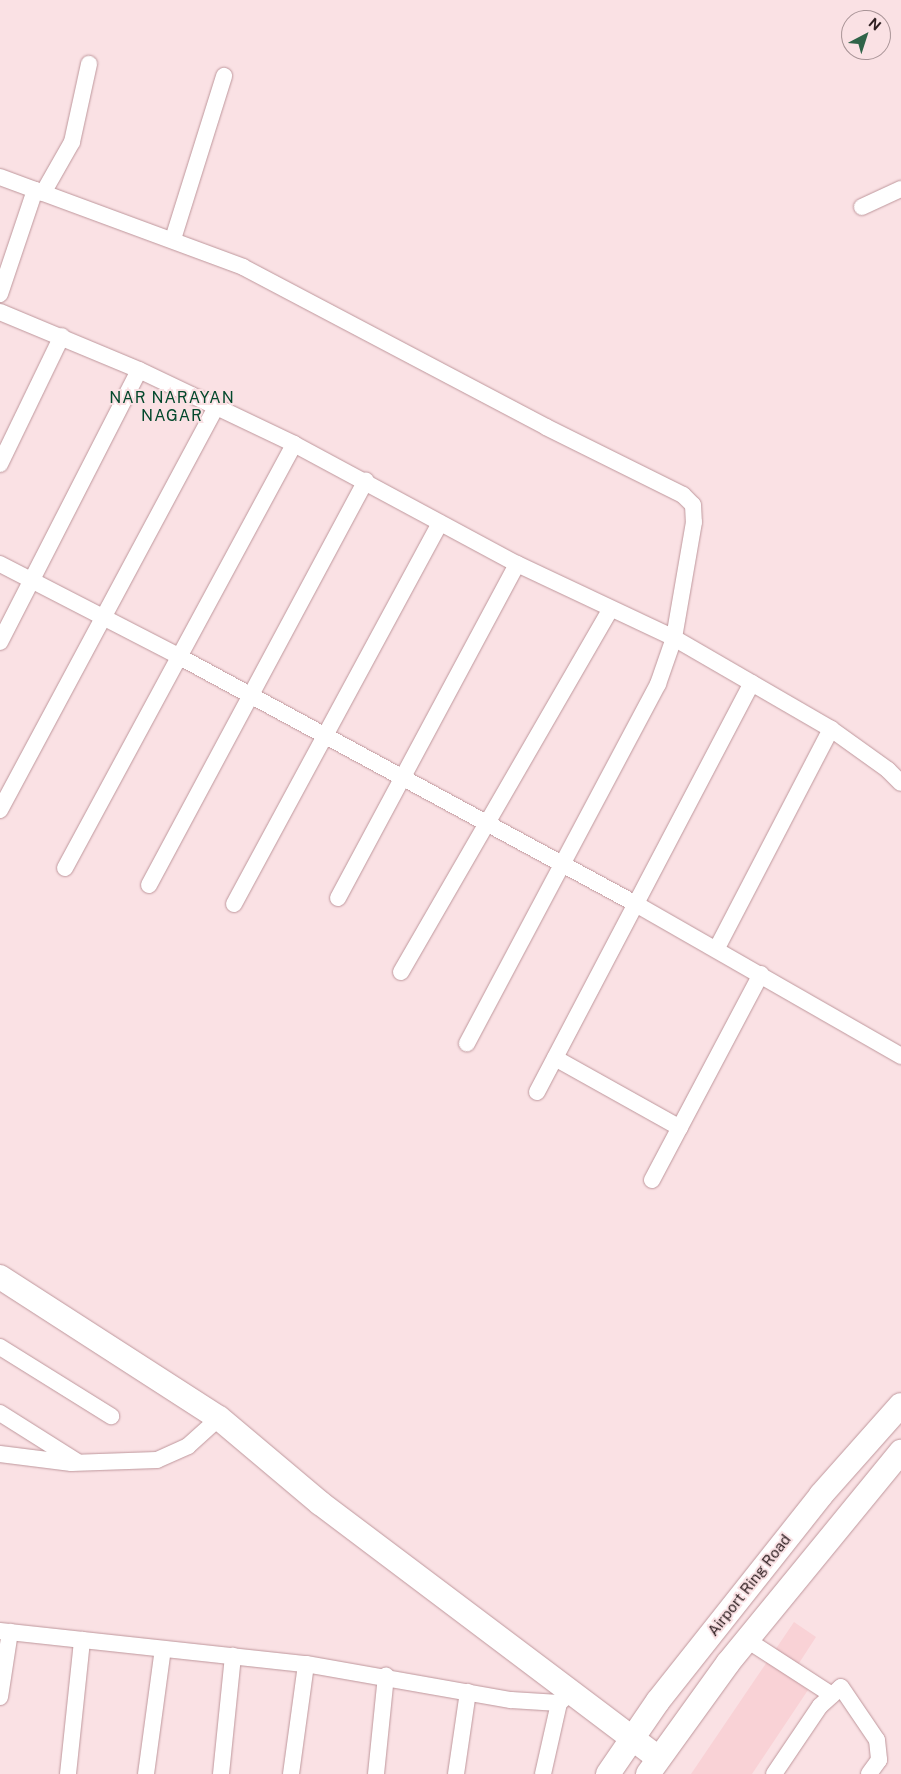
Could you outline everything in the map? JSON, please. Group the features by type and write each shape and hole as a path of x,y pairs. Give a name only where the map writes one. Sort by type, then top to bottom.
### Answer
{"main road":[{"path":"0,1278 219,1418 320,1503 446,1596 565,1698 631,1740 656,1768 747,1640 901,1452"},
{"name":"Airport Ring Road","path":"608,1774 631,1740 820,1495 901,1405"}],"street":[{"path":"0,294 39,191 74,135 89,64"},
{"path":"173,239 224,76"},
{"path":"0,177 173,239 243,267 546,427 683,494 693,505 694,522 674,638 645,712 467,1043"},
{"path":"862,207 901,189"},
{"path":"0,312 62,336 139,370 294,444 366,481 517,564 674,638 831,728 888,770 901,783"},
{"path":"0,464 62,336"},
{"path":"0,642 34,580 139,370"},
{"path":"0,810 216,407"},
{"path":"65,868 294,444"},
{"path":"149,885 366,481"},
{"path":"234,904 327,736 440,523"},
{"path":"0,564 178,656 717,948 901,1056"},
{"path":"338,898 517,564"},
{"path":"401,972 485,822 611,609"},
{"path":"537,1092 634,903 752,682"},
{"path":"717,948 831,728"},
{"path":"652,1180 762,974"},
{"path":"555,1058 680,1128"},
{"path":"0,1347 111,1416"},
{"path":"0,1413 80,1463"},
{"path":"0,1454 80,1463 144,1462 172,1456 219,1418"},
{"path":"0,1697 5,1631 306,1664 386,1676 511,1700 565,1698 544,1774"},
{"path":"68,1774 82,1640"},
{"path":"747,1640 832,1695"},
{"path":"146,1774 163,1649"},
{"path":"221,1774 233,1656"},
{"path":"290,1774 306,1664"},
{"path":"376,1774 386,1676"},
{"path":"774,1774 820,1706 842,1687 877,1740 879,1760 869,1774"},
{"path":"456,1774 468,1692"}],"shaded area":[{"path":"794,1622 816,1637 790,1677 808,1690 752,1774 691,1774"}],"district":[{"name":"NAR NARAYAN NAGAR","path":"172,407"}]}
